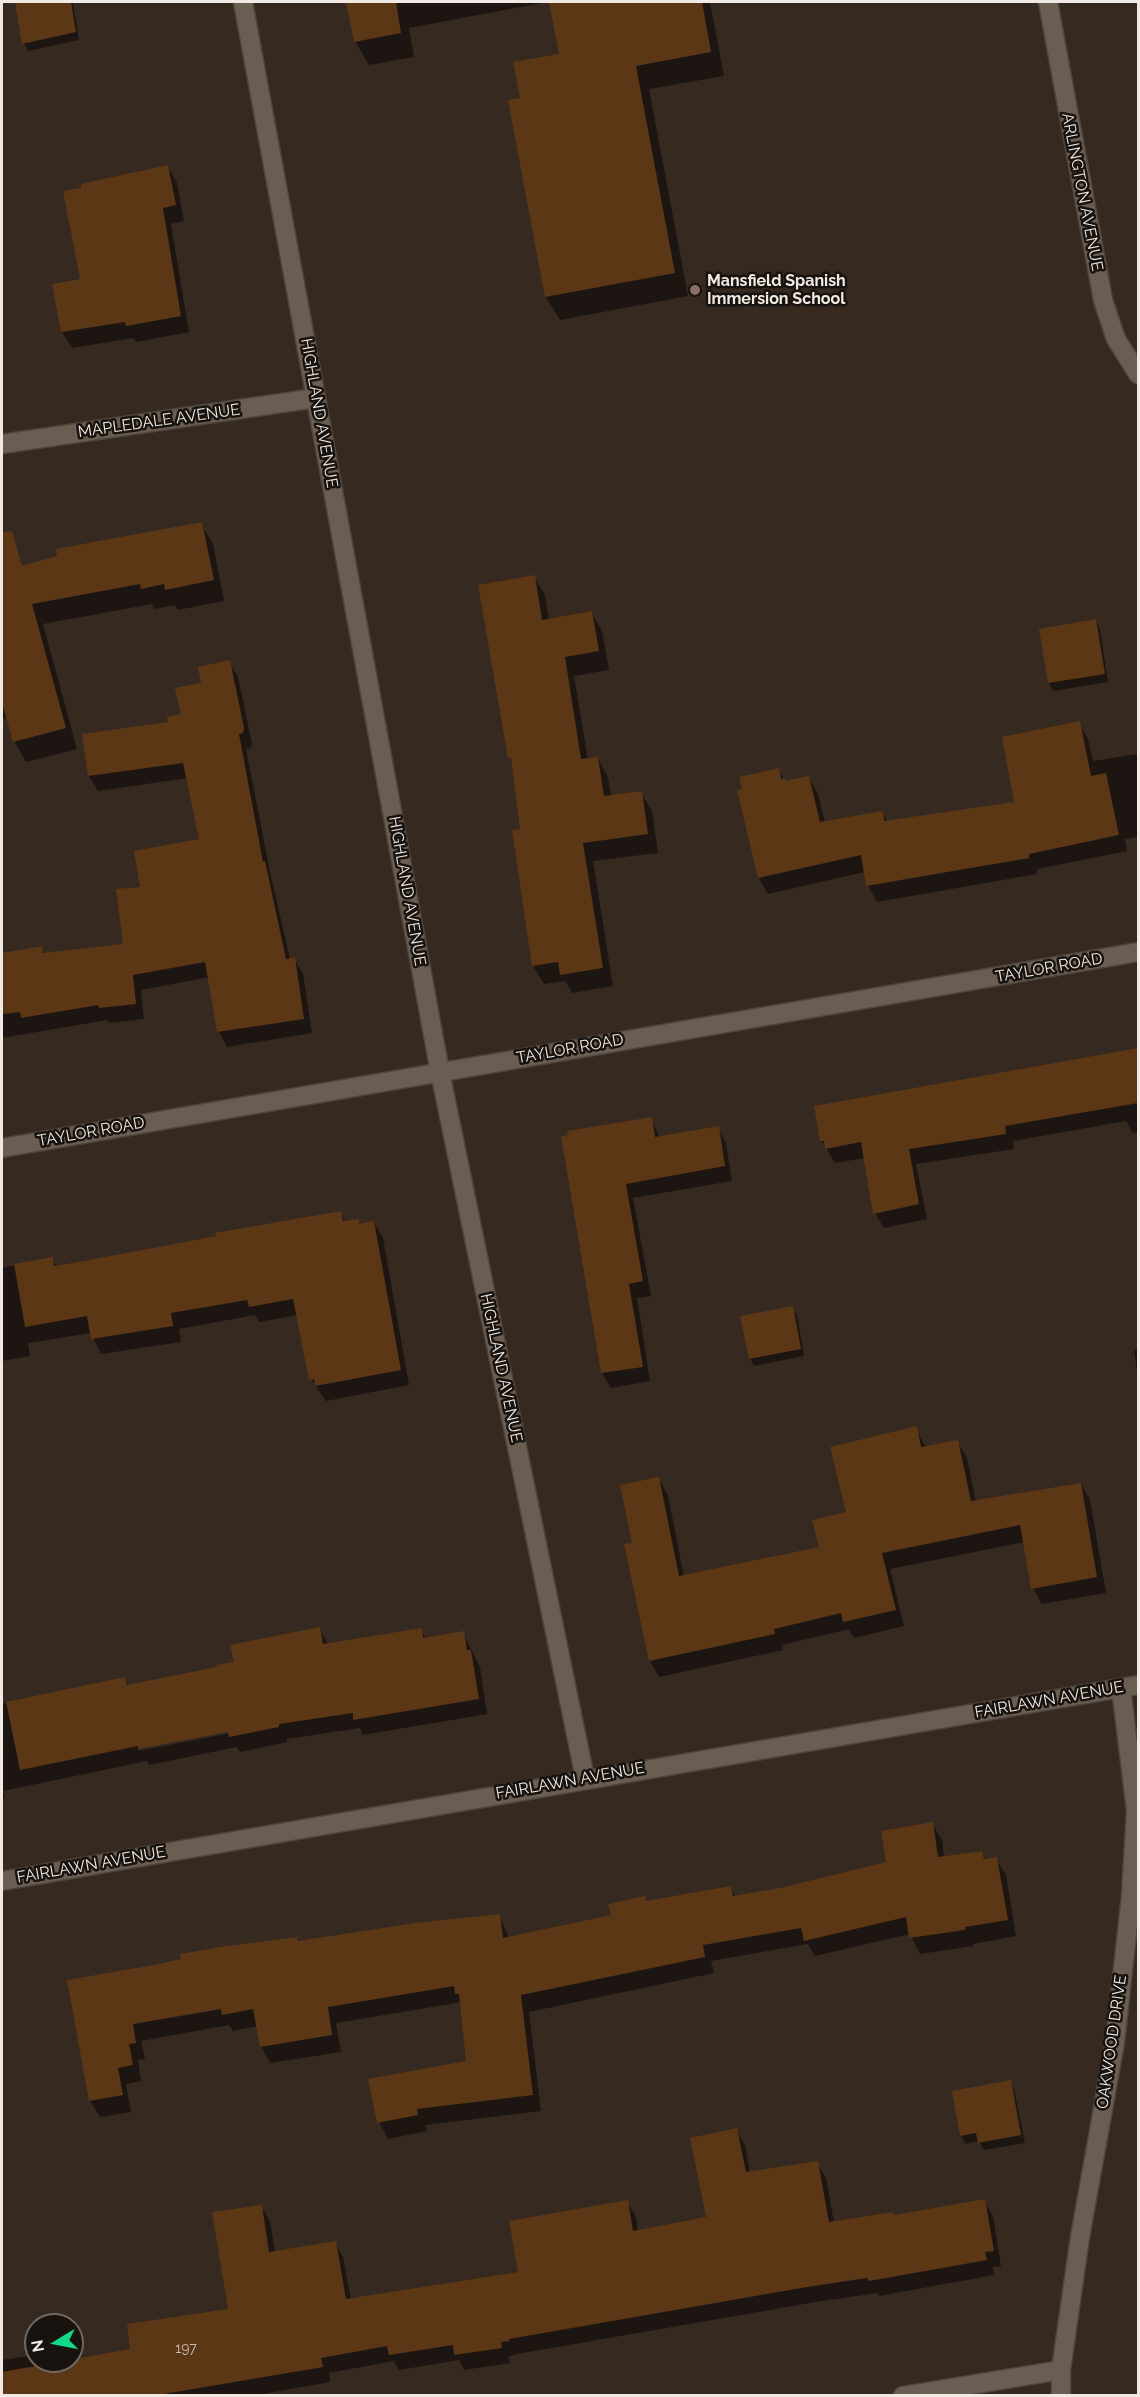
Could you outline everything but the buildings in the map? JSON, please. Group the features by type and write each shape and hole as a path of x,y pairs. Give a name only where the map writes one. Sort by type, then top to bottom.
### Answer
{"street":[{"name":"HIGHLAND AVENUE","path":"243,2 440,1072 585,1778"},
{"name":"ARLINGTON AVENUE","path":"1048,2 1103,300 1116,339 1138,374"},
{"name":"MAPLEDALE AVENUE","path":"2,444 316,398"},
{"name":"TAYLOR ROAD","path":"2,1148 1138,952"},
{"name":"FAIRLAWN AVENUE","path":"2,1881 585,1778 1130,1686"},
{"name":"OAKWOOD DRIVE","path":"1061,2396 1061,2370 1080,2237 1115,2042 1131,1896 1136,1809 1130,1686"},
{"path":"903,2396 1061,2370"}],"place":[{"name":"Mansfield Spanish Immersion School","path":"695,290"}]}
